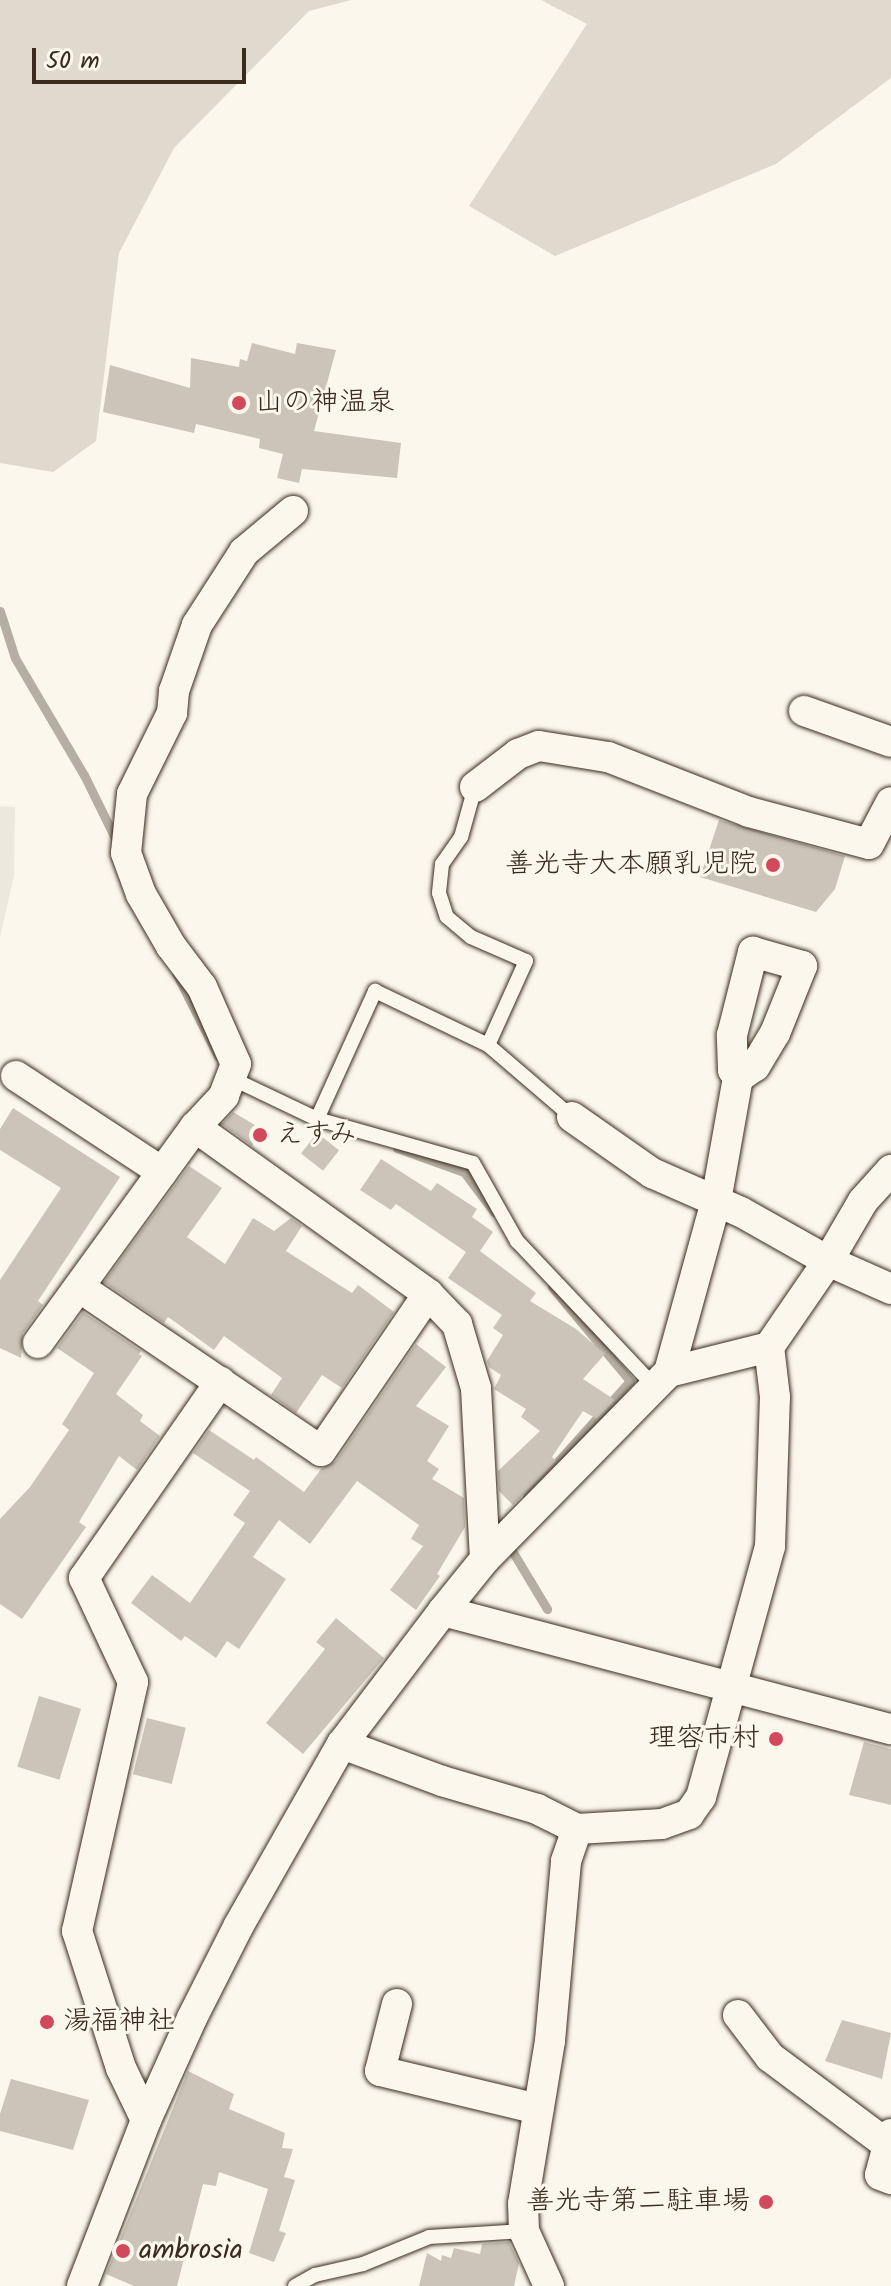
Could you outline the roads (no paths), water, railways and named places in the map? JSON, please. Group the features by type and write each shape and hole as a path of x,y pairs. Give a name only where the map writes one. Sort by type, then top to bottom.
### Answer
{"street":[{"path":"38,1343 195,1127 224,1096 236,1064 202,987 171,946 141,894 126,853 132,794 172,713 174,691 197,625 244,552 293,511"},
{"path":"804,711 885,736"},
{"path":"475,787 518,754 539,746 608,757 749,812 869,844 891,802"},
{"path":"16,1076 162,1172"},
{"path":"663,1380 716,1201 738,1078"},
{"path":"572,1117 652,1173 716,1201 828,1261 891,1289"},
{"path":"195,1127 428,1294 457,1324 476,1388 485,1559"},
{"path":"82,2286 146,2120 239,1925 342,1744 485,1559 663,1380 769,1347 828,1261 863,1201 891,1170"},
{"path":"79,1287 321,1451 428,1294"},
{"path":"342,1744 442,1781 537,1809 577,1829 662,1824 689,1814 701,1797 770,1547 775,1397 769,1347"},
{"path":"146,2120 121,2068 77,1931 133,1682 84,1578 220,1382"},
{"path":"443,1611 891,1729"},
{"path":"549,2286 524,2231 523,2204 550,2041 566,1861 577,1829"},
{"path":"397,2004 380,2071 538,2109"},
{"path":"738,2015 770,2057 889,2140 880,2175 891,2179"}],"lane":[{"path":"475,787 461,837 442,864 439,893 447,917 471,937 526,961 488,1045"},
{"path":"317,1119 375,991 488,1045 572,1117"},
{"path":"231,1078 317,1119 473,1163 517,1241 663,1380"},
{"path":"295,2286 315,2275 363,2264 429,2237 524,2231"}],"waterway":[{"path":"0,611 15,658 84,775 117,842"},
{"path":"176,973 218,1056"},
{"path":"397,1148 464,1172 494,1212"},
{"path":"527,1496 630,1381 552,1287"},
{"path":"508,1544 547,1609"}],"place":[{"name":"山の神温泉","path":"239,403"},
{"name":"善光寺大本願乳児院","path":"773,865"},
{"name":"えすみ","path":"260,1135"},
{"name":"理容市村","path":"776,1739"},
{"name":"湯福神社","path":"47,2022"},
{"name":"善光寺第二駐車場","path":"766,2202"},
{"name":"ambrosia","path":"123,2251"}]}
